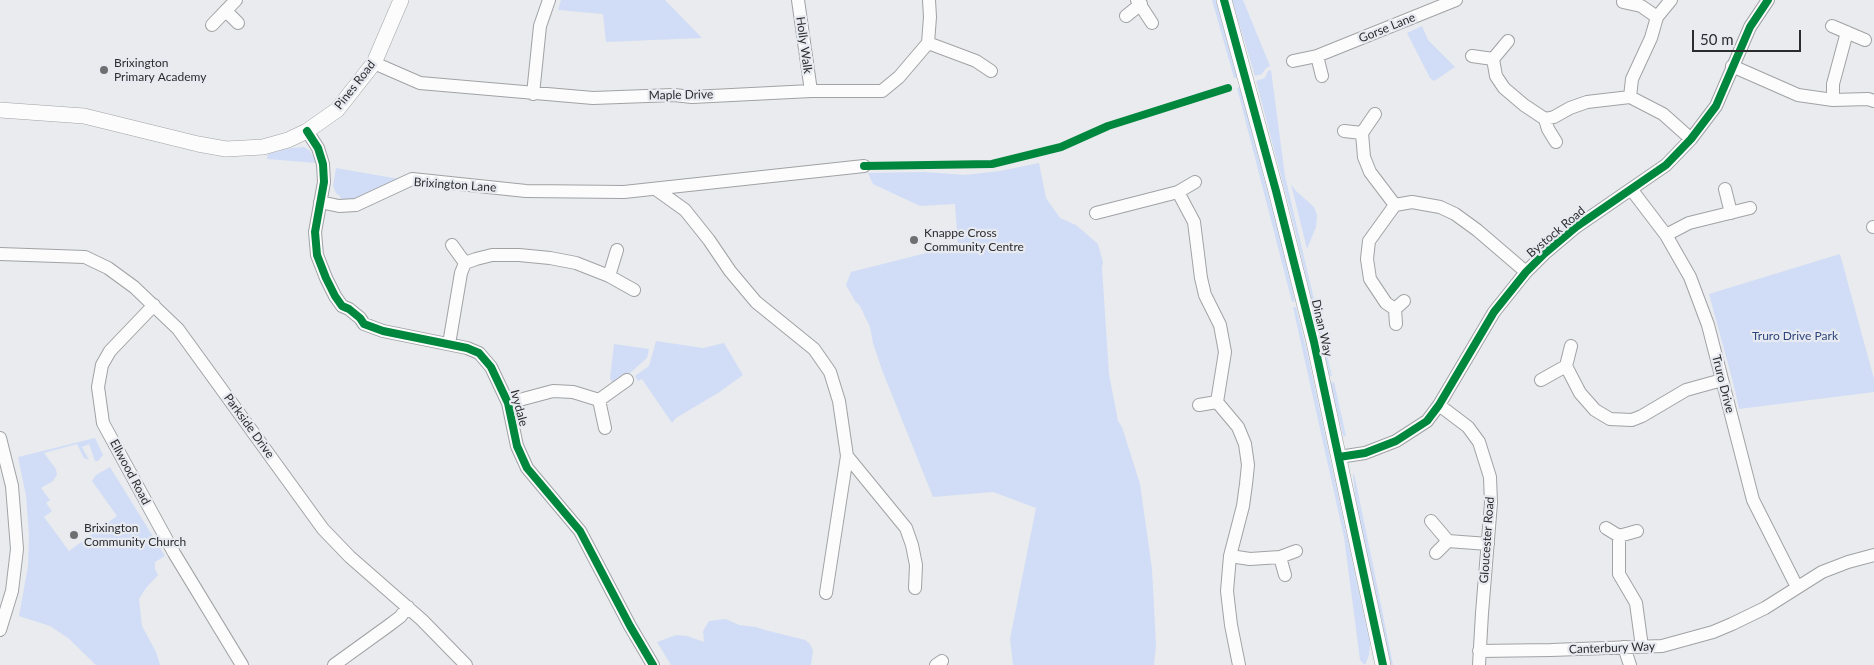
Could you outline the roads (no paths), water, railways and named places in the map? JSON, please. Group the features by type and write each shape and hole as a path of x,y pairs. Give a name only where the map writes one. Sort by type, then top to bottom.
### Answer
{"street":[{"path":"212,24 236,0"},
{"name":"Pines Road","path":"307,131 337,110 374,63 401,0"},
{"path":"534,94 540,26 549,0"},
{"name":"Holly Walk","path":"798,0 811,91"},
{"path":"929,0 928,43 976,60 991,71"},
{"name":"Dinan Way","path":"1224,0 1276,191 1314,342 1383,665"},
{"name":"Gorse Lane","path":"1293,61 1317,56 1456,0"},
{"path":"1630,98 1632,79 1651,38 1657,17 1671,0"},
{"name":"Bystock Road","path":"1339,457 1365,453 1396,441 1427,421 1439,405 1494,312 1526,272 1544,254 1576,228 1666,165 1691,139 1716,106 1750,27 1768,0"},
{"path":"1126,16 1139,2 1152,23"},
{"path":"1623,2 1641,6 1657,17"},
{"path":"226,11 238,23"},
{"path":"1832,26 1865,40"},
{"path":"1833,100 1833,84 1847,32"},
{"path":"1493,59 1508,42"},
{"name":"Maple Drive","path":"374,63 420,83 593,98 674,95 692,97 811,91 882,91 899,77 928,43"},
{"path":"1317,56 1322,76"},
{"path":"1472,56 1493,59"},
{"path":"1493,59 1496,76 1504,88 1524,105 1546,119 1548,128 1556,142"},
{"path":"1732,66 1798,95 1833,100 1868,99 1874,101"},
{"path":"1546,119 1587,102 1630,98 1663,114 1691,139"},
{"path":"0,110 84,116 198,144 226,148 262,147 288,140 307,131 318,148 324,164 324,182 320,202"},
{"path":"1374,114 1362,133 1364,157 1370,172 1395,205"},
{"path":"1344,131 1362,133"},
{"name":"Brixington Lane","path":"320,202 339,206 356,205 412,179 526,191 624,192 657,190 864,166"},
{"path":"1096,213 1178,192 1194,182"},
{"name":"Truro Drive","path":"1631,189 1666,235 1690,277 1708,325 1753,500 1797,587"},
{"path":"1725,189 1731,213"},
{"path":"657,190 685,210 709,240 730,271 756,302 814,349 830,372 839,401 846,456 826,593"},
{"path":"1178,192 1194,222 1205,295 1220,325 1225,352 1217,402 1238,428 1245,444 1248,464 1243,506 1230,556 1227,591 1239,665"},
{"name":"Ivydale","path":"320,202 314,232 316,255 326,278 342,306 349,309 364,324 383,331 449,344 479,353 491,367 508,403 517,446 527,468 580,531 630,626 653,665"},
{"path":"1396,324 1399,305 1386,303 1370,279 1367,259 1370,241 1395,205 1412,202 1440,207 1456,214 1526,272"},
{"path":"1666,235 1689,223 1750,208"},
{"path":"452,245 465,263"},
{"path":"609,276 618,250"},
{"name":"Parkside Drive","path":"0,254 85,257 108,268 134,287 178,329 323,530 350,558 408,607 466,665"},
{"path":"465,263 492,256 534,256 576,263 609,276 634,290"},
{"path":"449,344 458,284 465,263"},
{"name":"Ellwood Road","path":"154,305 110,351 102,365 98,387 103,422 174,554 242,665"},
{"path":"1571,346 1566,366 1580,394 1595,410 1610,418 1632,420 1686,390 1722,380"},
{"path":"1541,380 1566,366"},
{"path":"605,428 599,400 627,380"},
{"name":"Ivydale","path":"508,403 553,391 573,392 599,400"},
{"path":"1199,405 1217,402"},
{"name":"Gloucester Road","path":"1439,405 1468,427 1479,442 1490,477 1492,503 1479,665"},
{"path":"0,438 12,486 17,548 12,591 0,630"},
{"path":"846,456 906,528 916,566 915,588"},
{"path":"1431,521 1448,541 1488,544"},
{"path":"1606,528 1619,536 1637,532"},
{"path":"1619,536 1619,574 1636,603 1642,647"},
{"path":"1436,553 1448,541"},
{"path":"1230,556 1250,559 1280,557 1296,551"},
{"name":"Canterbury Way","path":"1479,651 1662,646 1713,632 1765,608 1822,572 1874,555"},
{"path":"1280,557 1285,575"},
{"path":"334,665 400,617 408,607"},
{"path":"1624,647 1630,665"}],"place":[{"name":"Brixington Primary Academy","path":"104,70"},
{"name":"Knappe Cross Community Centre","path":"914,240"},
{"name":"Brixington Community Church","path":"74,535"}],"park label":[{"name":"Truro Drive Park","path":"1795,336"}]}
